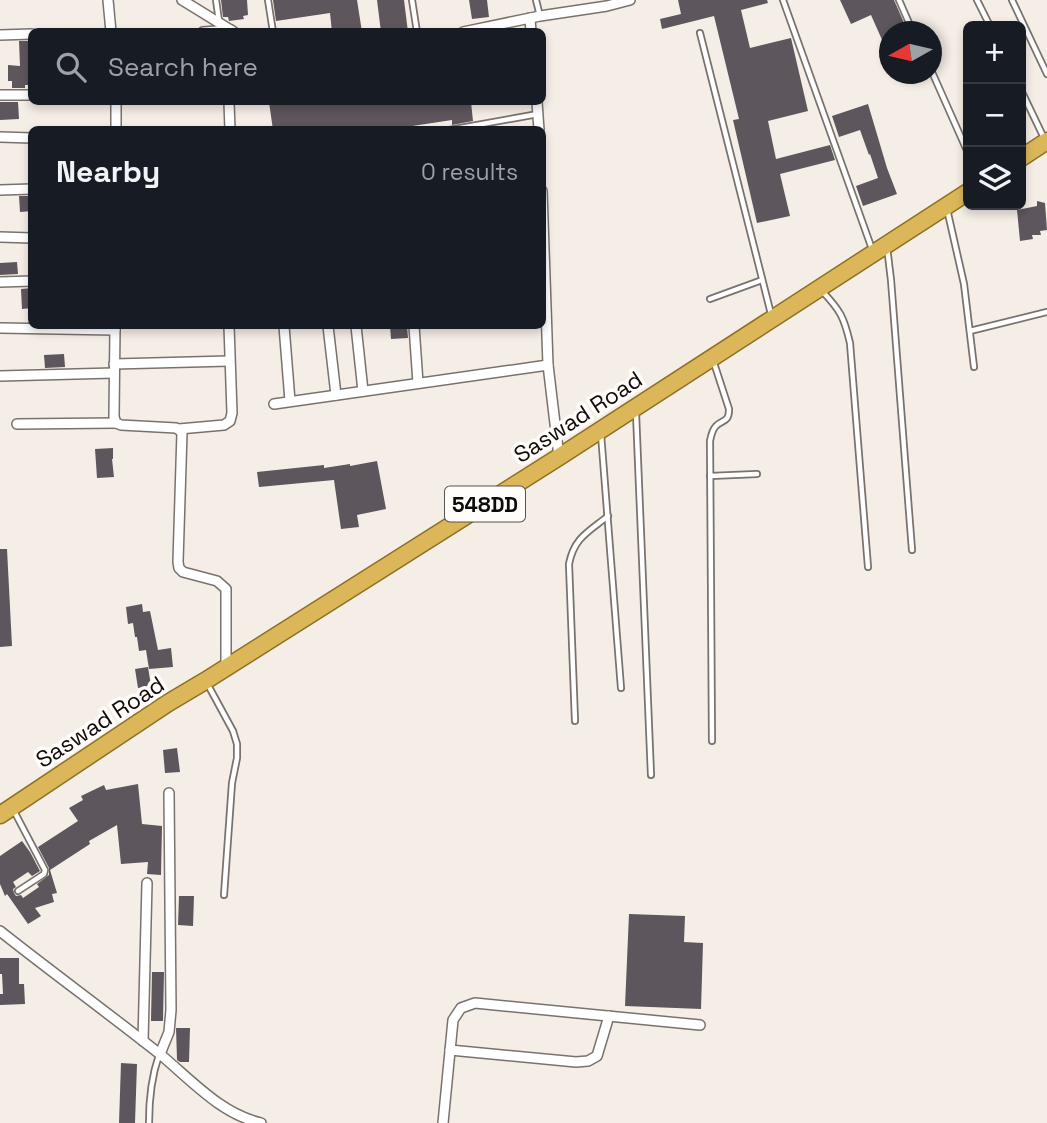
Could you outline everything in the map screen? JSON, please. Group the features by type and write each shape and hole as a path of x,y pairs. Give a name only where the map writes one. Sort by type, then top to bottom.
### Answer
{"highway":[{"path":"1026,155 1046,141"},
{"name":"Saswad Road","path":"6,811 168,703 559,457 963,195"}],"street":[{"path":"108,0 111,28"},
{"path":"182,0 228,28"},
{"path":"482,28 579,5 607,6 630,0"},
{"path":"532,28 535,17"},
{"path":"0,35 28,34"},
{"path":"0,95 28,95"},
{"path":"116,105 116,126"},
{"path":"229,105 230,126"},
{"path":"537,105 539,126"},
{"path":"0,137 28,138"},
{"path":"0,190 28,189"},
{"path":"0,237 28,238"},
{"path":"0,282 28,281"},
{"path":"0,328 28,328"},
{"path":"115,329 116,423"},
{"path":"17,424 116,423 179,429 224,425 230,421 232,413 229,329"},
{"path":"284,329 290,401"},
{"path":"328,329 336,395"},
{"path":"356,329 363,391"},
{"path":"414,329 418,383"},
{"path":"546,329 559,457"},
{"path":"0,376 229,361"},
{"path":"274,404 548,365"},
{"path":"179,429 182,432 179,568 183,572 217,581 226,589 226,667"},
{"path":"160,1054 169,1032 171,1010 169,793"},
{"path":"142,1041 146,883"},
{"path":"0,931 160,1054 220,1104 236,1115 261,1123"},
{"path":"443,1123 453,1020 461,1008 475,1003 700,1025"},
{"path":"450,1050 588,1061 597,1056 609,1016"}],"lane":[{"path":"216,0 219,22"},
{"path":"268,0 272,28"},
{"path":"412,0 416,28"},
{"path":"535,17 536,0"},
{"path":"783,0 891,280 912,550"},
{"path":"899,0 908,21"},
{"path":"977,0 988,21"},
{"path":"1012,0 1047,74"},
{"path":"700,33 772,319"},
{"path":"937,84 965,147"},
{"path":"1026,100 1046,141"},
{"path":"471,126 538,114"},
{"path":"946,206 964,284 974,367"},
{"path":"710,299 762,280"},
{"path":"820,288 838,307 846,324 850,343 868,567"},
{"path":"970,331 1047,313"},
{"path":"712,741 710,441 716,426 729,415 713,358"},
{"path":"635,408 651,775"},
{"path":"601,430 621,688"},
{"path":"710,477 757,474"},
{"path":"575,721 569,565 571,551 577,541 608,516"},
{"path":"205,681 237,744 224,895"},
{"path":"6,811 45,870 44,874 18,891"},
{"path":"149,1123 151,1085 160,1054"}],"building":[{"path":"221,0 247,0 248,15 243,16 244,19 229,21 228,17 223,17"},
{"path":"273,0 357,0 361,28 332,28 330,13 276,21"},
{"path":"377,0 404,0 408,28 380,28"},
{"path":"469,0 487,0 489,17 472,19"},
{"path":"678,0 767,0 768,3 741,10 750,48 791,38 808,111 768,121 776,159 830,145 835,160 780,174 790,216 757,223 733,120 739,119 714,16 662,29 660,19 681,14"},
{"path":"840,0 894,0 903,21 879,21 879,33 871,15 851,24"},
{"path":"19,41 28,41 28,85 25,85 25,88 12,88 12,81 8,81 8,65 20,66"},
{"path":"0,102 18,102 19,119 0,120"},
{"path":"868,104 897,194 863,206 856,186 878,178 870,154 860,130 839,137 832,116"},
{"path":"269,105 471,105 473,121 452,125 452,120 412,126 272,126"},
{"path":"19,196 28,196 28,211 20,212"},
{"path":"1037,201 1045,203 1047,230 1040,231 1041,235 1032,235 1033,239 1020,241 1017,210 1037,206"},
{"path":"17,262 18,274 0,275 0,263"},
{"path":"28,288 28,308 22,309 21,289"},
{"path":"390,329 407,329 408,338 391,339"},
{"path":"64,354 65,367 45,368 44,355"},
{"path":"113,448 114,477 97,478 95,449"},
{"path":"377,461 386,509 357,515 359,527 341,529 334,480 259,487 257,472 324,465 324,468 350,466"},
{"path":"0,549 7,549 12,646 0,647"},
{"path":"142,604 143,612 150,611 158,650 171,648 173,667 149,669 146,650 139,651 133,623 128,624 126,607"},
{"path":"148,667 151,686 138,688 135,669"},
{"path":"177,748 180,772 165,773 163,750"},
{"path":"138,784 142,824 162,826 161,875 147,874 148,862 121,864 117,825 89,841 90,844 50,870 57,893 52,894 54,902 35,908 41,916 28,924 7,894 5,896 0,884 0,856 22,841 30,852 40,871 32,876 28,872 13,882 16,887 13,889 14,893 23,898 39,887 37,884 49,875 49,868 38,847 78,821 69,808 83,800 81,796 104,785 106,790"},
{"path":"179,896 194,896 193,926 178,925"},
{"path":"629,914 685,916 684,942 703,943 701,1009 625,1006"},
{"path":"0,958 19,958 19,984 24,984 25,1004 0,1005 0,994 3,994"},
{"path":"152,972 164,972 163,1021 151,1021"},
{"path":"176,1028 190,1028 189,1062 177,1060"},
{"path":"121,1063 137,1064 135,1123 119,1123"}]}
